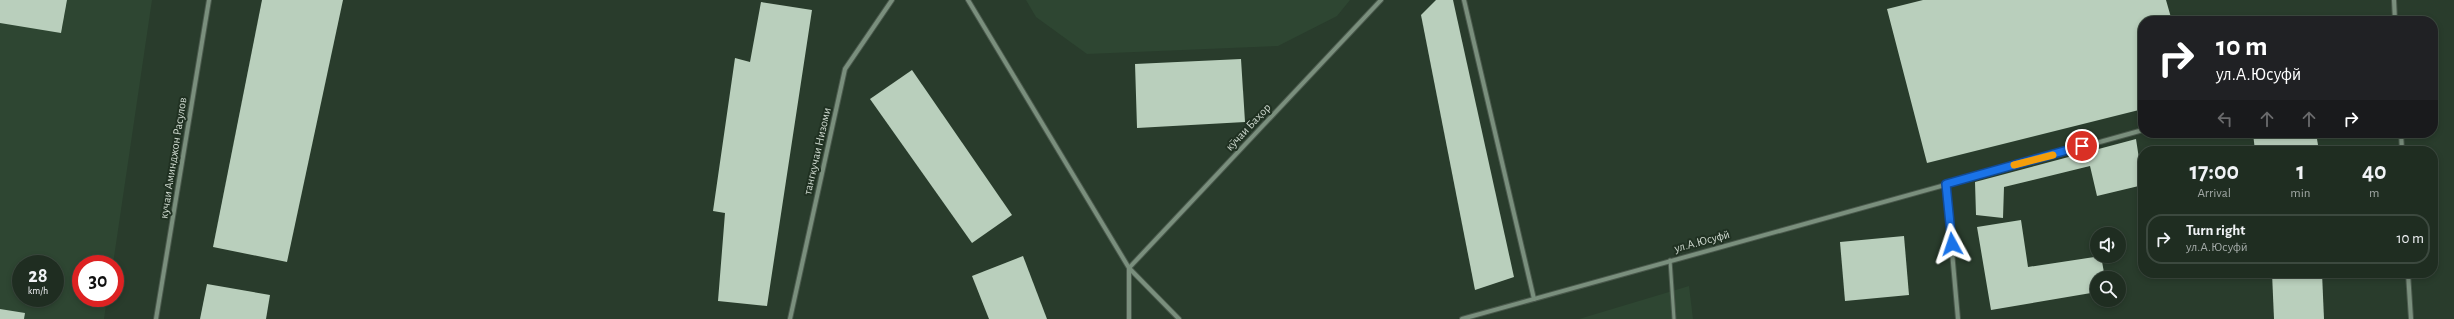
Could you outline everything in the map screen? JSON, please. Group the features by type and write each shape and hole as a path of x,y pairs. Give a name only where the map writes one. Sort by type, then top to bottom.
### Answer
{"street":[{"name":"кучаи Аминджон Расулов","path":"156,319 209,0"},
{"name":"тангкучаи Низоми","path":"790,319 846,69 892,0"},
{"path":"968,0 1129,268 1179,319"},
{"name":"кӯчаи Баҳор","path":"1129,268 1381,0"},
{"path":"1464,0 1534,299"},
{"path":"2394,0 2395,16"},
{"name":"ул.А.Юсуфй","path":"1462,319 1670,260 2138,131"},
{"path":"1946,184 1958,319"},
{"path":"1129,268 1129,319"},
{"path":"2408,278 2411,319"}],"lane":[{"path":"1670,260 1674,319"}],"shaded area":[{"path":"0,0 152,0 114,255 72,255 72,307 106,307 104,319 0,319"},
{"path":"1026,0 1350,0 1337,16 1278,46 1087,54 1036,17"},
{"path":"1689,286 1693,319 1579,319"}],"building":[{"path":"0,0 67,0 61,33 0,23"},
{"path":"262,0 343,0 287,262 213,247"},
{"path":"1436,0 1453,0 1514,277 1475,290 1421,15"},
{"path":"1923,0 2166,0 2171,16 2138,16 2138,110 1927,163 1887,9"},
{"path":"761,2 812,10 767,306 718,301 725,213 713,211 735,58 750,62"},
{"path":"1241,59 1245,122 1137,128 1135,64"},
{"path":"912,70 1012,215 972,243 870,99"},
{"path":"2254,138 2317,138 2318,146 2254,146"},
{"path":"2136,139 2138,152 2138,186 2097,196 2090,166 2004,187 2003,218 1976,215 1975,182"},
{"path":"2021,220 2028,267 2090,258 2090,263 2102,263 2104,271 2090,271 2090,293 1991,310 1977,227"},
{"path":"1904,236 1909,295 1845,301 1840,242"},
{"path":"1023,256 1047,319 989,319 972,276"},
{"path":"2272,278 2322,278 2324,319 2274,319"},
{"path":"207,284 270,295 266,319 200,319"},
{"path":"0,309 25,313 24,319 0,319"}],"slow traffic":[{"path":"2014,165 2053,155"}],"route":[{"path":"1952,244 1946,184 2082,146"}]}
